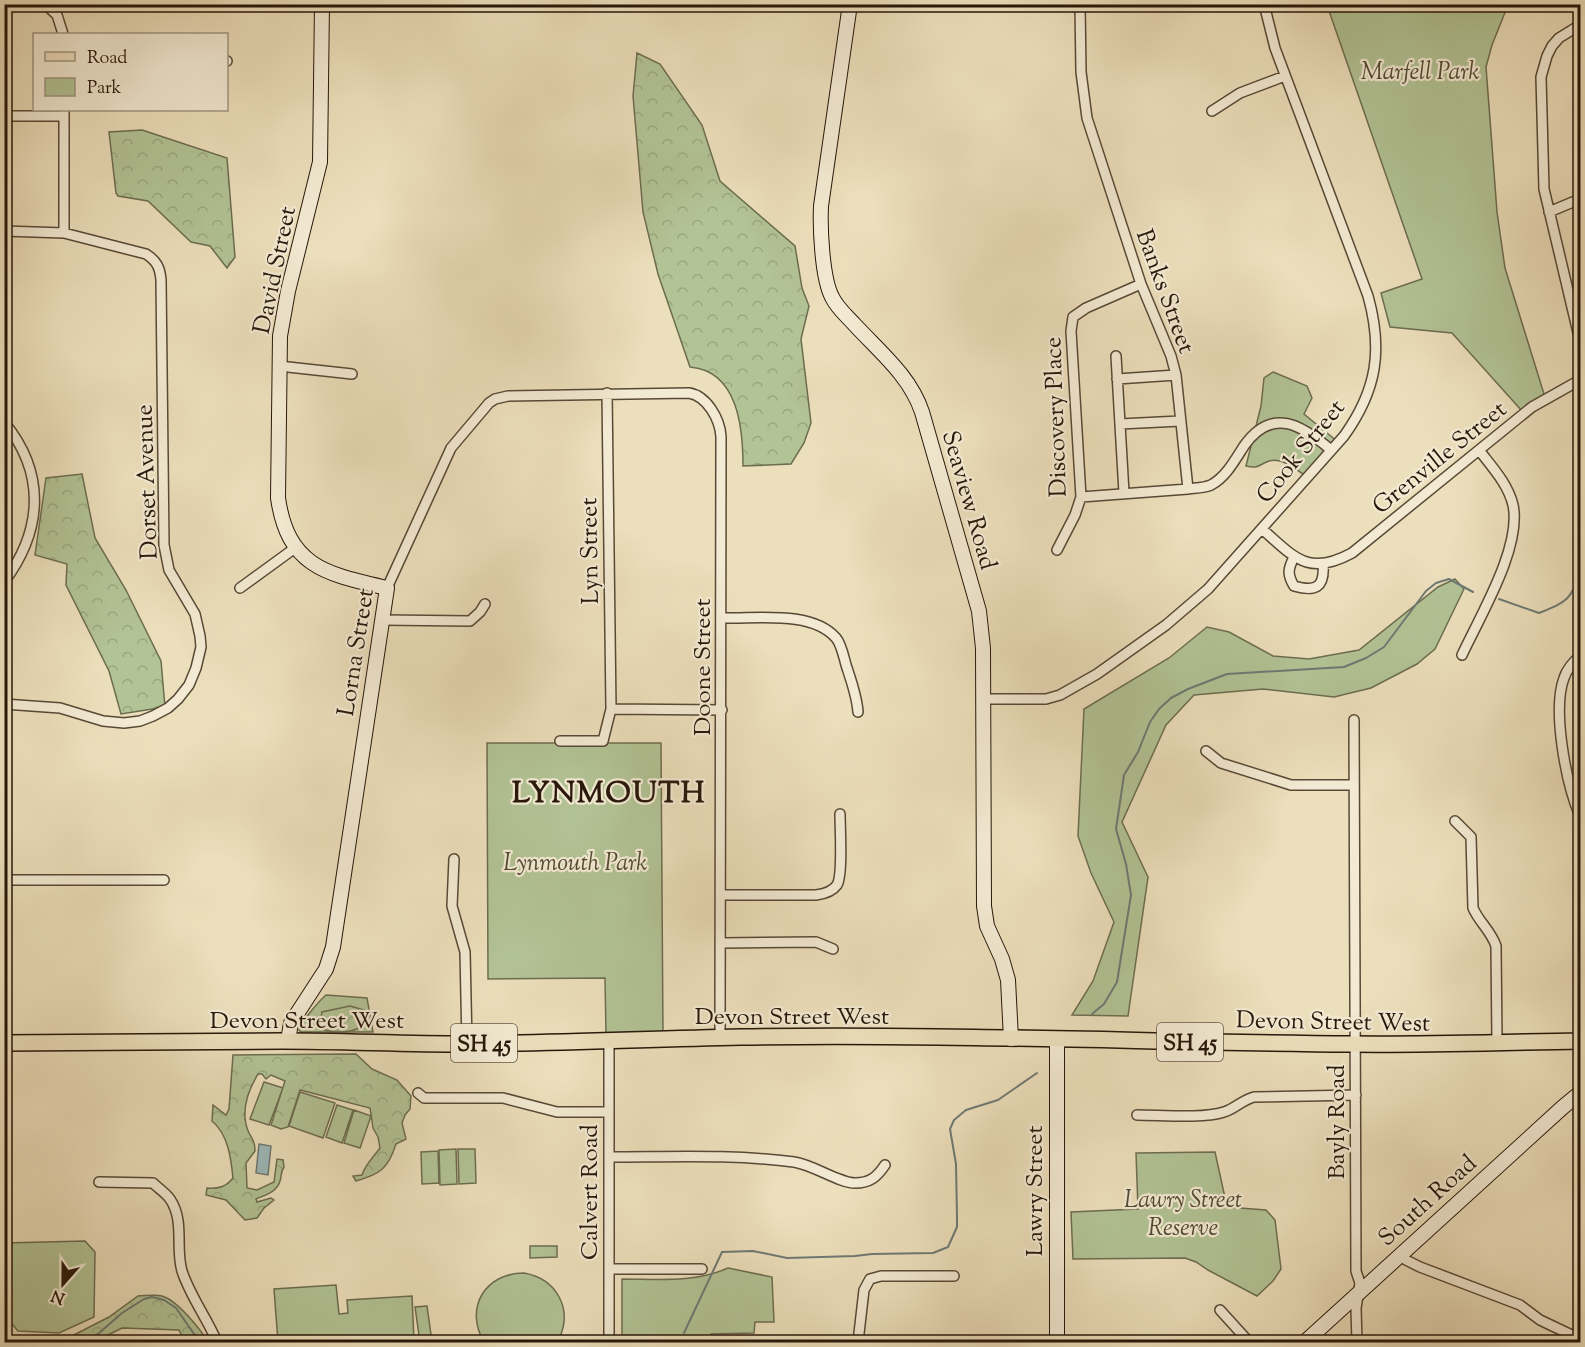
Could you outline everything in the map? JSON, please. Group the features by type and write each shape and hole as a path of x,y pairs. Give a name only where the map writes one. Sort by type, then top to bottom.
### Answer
{"main road":[{"name":"Devon Street West","path":"4,1043 288,1041 467,1044 720,1038 1354,1044 1581,1041"}],"street":[{"path":"45,4 57,15 63,33"},
{"name":"David Street","path":"322,4 320,162 283,312 279,366 278,498 287,536 295,548 313,564 329,572 387,588"},
{"name":"Seaview Road","path":"850,4 821,206 827,288 838,306 907,381 918,402 978,611 983,648 984,917 1008,980 1011,1039"},
{"name":"Banks Street","path":"1080,4 1081,72 1087,118 1141,284 1171,356 1176,375 1188,489"},
{"name":"Cook Street","path":"983,699 1046,699 1074,689 1166,626 1191,604 1262,529 1330,450 1356,419 1371,382 1376,360 1375,320 1275,48 1264,4"},
{"path":"1581,25 1559,38 1552,46 1546,56 1541,77 1544,189 1581,341"},
{"path":"1212,111 1240,93 1285,76"},
{"path":"4,117 64,113 64,233"},
{"path":"1549,212 1581,199"},
{"name":"Dorset Avenue","path":"4,231 64,233 146,254 159,266 164,545 169,570 195,614 201,647 194,676 184,693 168,708 140,721 114,723 60,708 4,704"},
{"name":"Discovery Place","path":"1057,550 1075,515 1081,496 1071,332 1073,317 1086,308 1141,284"},
{"path":"1116,356 1124,493"},
{"path":"279,366 352,374"},
{"path":"1117,379 1176,375"},
{"name":"Grenville Street","path":"1323,564 1352,553 1532,407 1581,380"},
{"name":"Lorna Street","path":"288,1041 291,1023 326,969 333,947 387,588 451,448 495,399 508,396 607,393"},
{"name":"Doone Street","path":"607,393 693,393 703,399 716,417 722,437 720,1038"},
{"name":"Lyn Street","path":"560,741 603,741 611,709 607,393"},
{"path":"1120,424 1180,421"},
{"path":"4,422 14,434 27,459 34,486 35,502 31,535 17,566 4,582"},
{"path":"1081,496 1205,487 1220,479 1253,435 1272,424 1297,425 1330,450"},
{"path":"1462,655 1508,556 1514,531 1513,504 1509,493 1501,478 1479,450"},
{"path":"1262,529 1294,557 1323,564 1324,576 1319,586 1313,589 1293,586 1288,576 1288,568 1294,557"},
{"path":"240,588 295,548"},
{"path":"382,620 470,621 485,604"},
{"path":"722,618 796,619 810,621 826,629 838,640 857,696 858,712"},
{"path":"1581,656 1567,670 1561,688 1560,702 1561,734 1567,770 1581,816"},
{"path":"611,709 722,710"},
{"name":"Bayly Road","path":"1354,720 1356,1271 1360,1283 1356,1308 1357,1342"},
{"path":"1206,751 1221,763 1285,784 1354,785"},
{"path":"722,895 816,895 831,891 836,886 840,874 840,814"},
{"path":"1455,821 1471,837 1473,908 1496,946 1497,1042"},
{"path":"454,859 453,906 465,952 467,1044"},
{"path":"4,880 164,880"},
{"path":"722,943 816,942 833,949"},
{"name":"Lawry Street","path":"1057,1040 1057,1342"},
{"name":"Calvert Road","path":"609,1042 609,1342"},
{"name":"South Road","path":"1305,1342 1581,1092"},
{"path":"418,1093 424,1098 503,1098 556,1112 609,1112"},
{"path":"1137,1114 1212,1114 1226,1112 1246,1099 1356,1095"},
{"path":"609,1157 755,1157 806,1164 852,1183 866,1182 876,1178 885,1165"},
{"path":"99,1182 153,1183 169,1198 176,1212 182,1272 217,1342"},
{"path":"1401,1255 1420,1267 1520,1305 1540,1320 1581,1339"},
{"path":"609,1269 702,1269"},
{"path":"858,1342 864,1290 870,1279 881,1276 954,1276"},
{"path":"1220,1310 1250,1342"}],"green space":[{"name":"Marfell Park","path":"1327,5 1508,5 1486,67 1497,212 1505,268 1544,394 1522,411 1452,333 1390,327 1381,293 1422,279"},
{"path":"637,53 660,64 702,125 720,181 795,246 802,288 809,306 801,339 811,423 804,443 791,464 743,466 739,419 728,390 719,379 706,371 690,367 658,274 643,212 633,96"},
{"path":"142,130 227,158 235,257 227,268 210,246 191,242 148,201 118,196 116,193 109,132"},
{"path":"1273,372 1307,386 1312,398 1304,414 1338,442 1308,478 1290,465 1274,460 1256,467 1246,466 1261,406 1264,378"},
{"path":"82,474 95,538 126,590 161,661 165,707 121,714 109,671 66,585 67,564 35,555 46,478"},
{"path":"1455,579 1464,589 1435,649 1417,664 1371,688 1334,697 1263,689 1194,695 1166,725 1122,822 1148,877 1128,1016 1072,1015 1093,981 1114,922 1091,873 1078,836 1084,709 1169,658 1207,627 1229,632 1273,656 1309,659 1359,650 1438,587"},
{"name":"Lynmouth Park","path":"487,743 661,743 663,1034 606,1034 605,978 488,979"},
{"path":"326,995 367,998 373,1032 301,1032 299,1030 304,1021"},
{"path":"350,1006 364,1010 361,1027 340,1032 319,1028 322,1012"},
{"path":"356,1054 372,1069 397,1080 411,1096 410,1109 402,1123 406,1139 396,1144 390,1159 382,1169 356,1181 353,1176 362,1175 380,1148 373,1128 370,1108 300,1090 288,1127 281,1129 271,1125 285,1081 271,1075 266,1079 262,1074 258,1074 248,1095 245,1110 246,1125 255,1146 255,1151 246,1163 247,1188 257,1190 274,1182 277,1159 283,1160 281,1179 276,1188 256,1199 257,1202 271,1198 274,1200 257,1218 245,1220 226,1200 206,1195 207,1188 222,1187 233,1178 225,1139 212,1121 213,1105 226,1115 229,1109 233,1055"},
{"path":"264,1082 283,1088 269,1125 250,1119"},
{"path":"300,1092 335,1103 323,1138 289,1126"},
{"path":"337,1105 353,1110 342,1143 326,1137"},
{"path":"354,1110 371,1116 360,1148 344,1143"},
{"path":"456,1149 457,1184 440,1185 439,1150"},
{"path":"458,1149 475,1149 476,1183 459,1184"},
{"path":"438,1151 439,1183 422,1184 421,1152"},
{"name":"Lawry Street Reserve","path":"1215,1152 1227,1207 1266,1210 1275,1220 1281,1269 1273,1281 1257,1296 1185,1258 1073,1259 1071,1212 1138,1209 1136,1153"},
{"path":"85,1241 95,1252 94,1317 59,1333 18,1331 13,1325 5,1323 5,1243"},
{"path":"530,1246 557,1246 557,1257 530,1258"},
{"path":"728,1268 772,1277 774,1322 755,1322 754,1333 711,1334 711,1342 622,1342 622,1279 689,1278"},
{"path":"524,1273 536,1276 545,1282 559,1297 564,1317 559,1339 557,1342 484,1342 476,1317 482,1295 498,1279"},
{"path":"336,1285 339,1314 348,1313 347,1300 412,1296 414,1342 278,1342 274,1289"},
{"path":"138,1296 162,1296 175,1303 208,1342 185,1342 179,1330 122,1328 94,1342 64,1342 109,1317"},
{"path":"427,1306 432,1342 420,1342 415,1307"}],"water":[{"path":"259,1144 271,1146 268,1175 256,1173"}],"waterway":[{"path":"1499,599 1539,613 1567,599 1580,571"},
{"path":"1092,1014 1104,1004 1117,982 1131,895 1126,864 1116,829 1124,775 1138,752 1150,722 1159,709 1171,698 1188,689 1227,674 1344,667 1384,647 1426,591 1436,583 1449,579 1473,592"},
{"path":"684,1333 722,1252 753,1251 787,1258 933,1253 948,1247 957,1227 956,1164 950,1129 954,1120 966,1110 998,1100 1037,1073"},
{"path":"81,1342 98,1334 122,1313 144,1299 152,1297 164,1300 176,1308 194,1334 209,1342"}],"district":[{"name":"LYNMOUTH","path":"609,792"}]}
